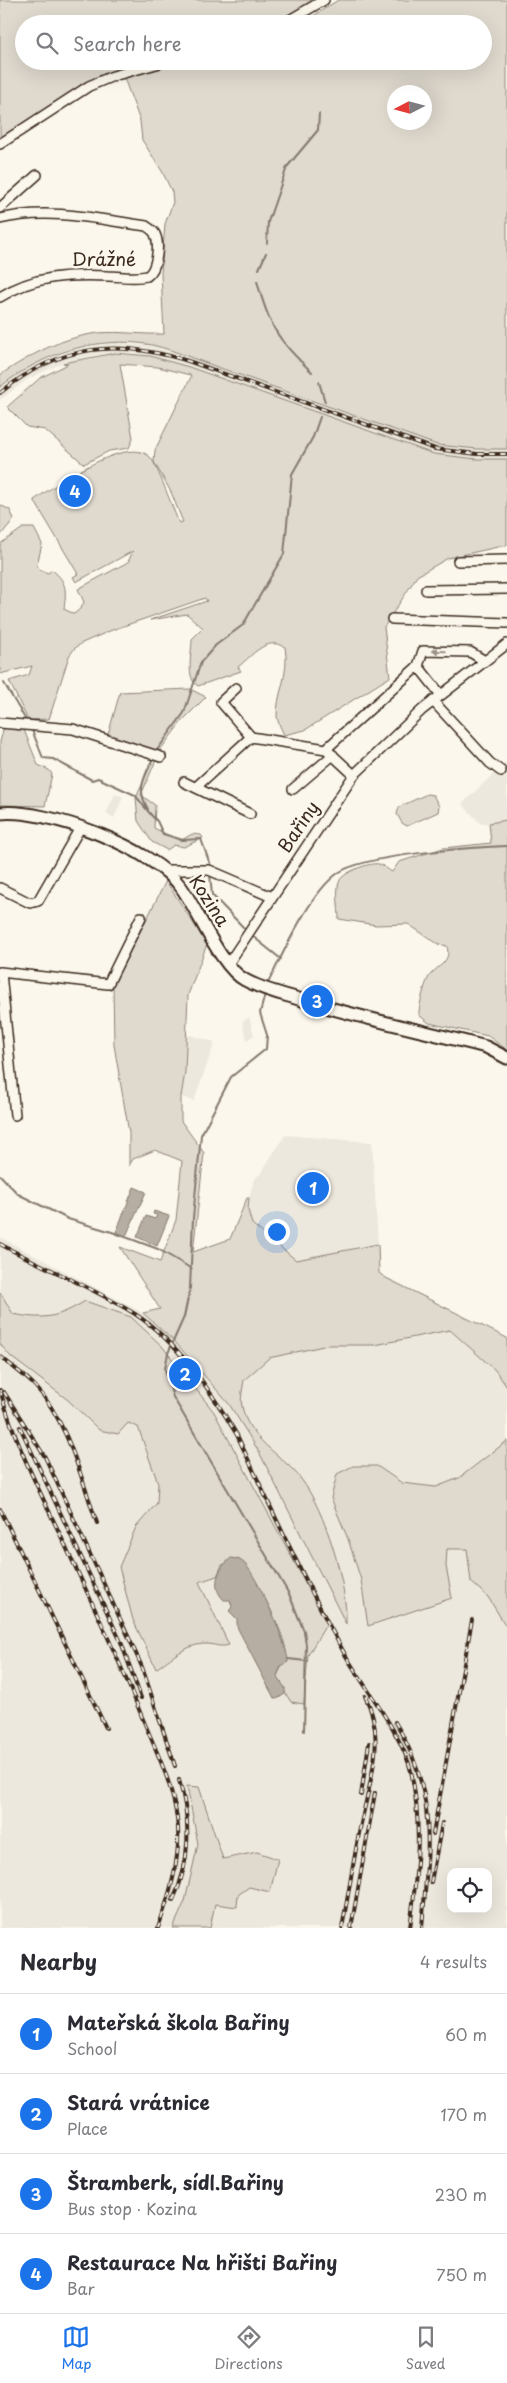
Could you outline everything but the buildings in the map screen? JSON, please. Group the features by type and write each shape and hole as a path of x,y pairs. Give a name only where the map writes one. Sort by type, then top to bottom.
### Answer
{"main road":[{"name":"Kozina","path":"0,813 33,814 80,828 138,851 164,870 181,886 228,964 240,978 266,989 324,1007 486,1047 507,1058"}],"street":[{"path":"299,15 324,0"},
{"path":"0,144 89,86 135,70"},
{"path":"0,208 37,175"},
{"path":"11,199 20,213"},
{"name":"Drážné","path":"0,218 20,213 57,214 146,226 153,230 156,236 155,266 149,275 142,277 82,275 52,277 25,285 0,296"},
{"path":"458,561 507,560"},
{"path":"426,590 507,589"},
{"path":"392,619 507,623"},
{"name":"Bařiny","path":"228,964 354,776 432,701 507,644"},
{"name":"Bařiny","path":"293,789 418,666 423,651 470,652 485,661"},
{"path":"418,666 441,695"},
{"path":"236,688 221,702 251,737 329,752 354,776"},
{"path":"432,701 490,763 501,771"},
{"path":"0,723 73,729 161,756"},
{"path":"196,787 251,737"},
{"path":"184,782 250,814"},
{"path":"0,888 27,902 38,901 80,828"},
{"path":"164,870 209,870 272,896"},
{"path":"15,1116 0,972 108,984 141,918"}],"shaded area":[{"path":"0,0 314,0 294,15 15,15 15,70 127,70 95,80 67,94 0,141"},
{"path":"338,0 507,0 507,449 477,449 437,445 177,352 152,345 111,343 72,349 34,365 0,387 0,375 23,360 71,339 98,333 164,334 161,274 165,224 173,202 172,192 162,171 142,140 140,121 124,78 154,70 492,70 492,15 315,15"},
{"path":"114,343 152,346 169,350 437,445 477,449 507,449 507,459 477,459 434,454 189,367 132,353 96,355 63,363 28,379 0,400 0,387 22,370 41,361 80,348"},
{"path":"115,353 150,356 189,367 434,454 477,459 507,459 507,545 448,558 417,576 384,627 390,677 305,730 284,735 277,717 286,667 285,647 278,644 266,645 254,652 238,667 241,671 198,686 194,683 190,671 192,639 203,628 187,614 150,620 207,601 205,598 112,630 82,643 69,656 49,719 28,720 9,681 29,675 32,666 0,674 0,544 23,528 34,528 42,544 37,565 40,570 48,573 52,570 61,579 65,588 64,609 74,614 81,608 84,602 78,589 128,562 133,551 76,582 73,577 78,574 34,500 91,465 125,452 139,452 150,457 153,461 179,523 183,522 171,492 154,462 155,450 191,377 190,375 158,367 120,364 133,438 129,448 109,451 84,464 45,430 27,427 7,407 40,378 68,364 63,363"},
{"path":"0,505 10,510 14,519 0,536"},
{"path":"190,689 206,697 182,721 158,753 108,735 120,692"},
{"path":"4,727 24,730 38,765 49,770 52,774 45,806 0,805 0,742"},
{"path":"153,760 156,760 141,795 155,805 154,828 180,841 192,834 201,835 203,838 184,847 174,845 167,850 152,842 138,821 136,798"},
{"path":"507,761 507,820 481,824 462,804"},
{"path":"115,794 123,797 114,818 106,814"},
{"path":"427,794 433,795 439,806 438,812 407,826 402,823 397,814 399,807"},
{"path":"507,820 507,1050 488,1036 429,1023 419,1015 427,981 431,974 446,959 447,946 438,944 408,924 376,925 339,919 337,893 342,877 358,868 379,864 392,872 399,862 443,848 491,843 489,823"},
{"path":"166,881 207,944 188,995 185,1072 181,1097 181,1121 204,1153 193,1252 230,1239 247,1198 249,1198 248,1210 252,1224 296,1260 378,1244 379,1273 507,1338 507,1387 495,1370 450,1330 375,1345 328,1345 269,1358 244,1380 241,1403 245,1418 258,1437 301,1479 310,1493 326,1528 339,1569 346,1608 346,1624 258,1450 229,1404 176,1343 143,1313 160,1309 120,1247 160,1262 176,1220 182,1161 155,1150 133,1159 129,1166 129,1133 114,1045 113,985"},
{"path":"249,1017 254,1035 247,1040 242,1022"},
{"path":"186,1034 215,1042 194,1101 181,1097 185,1072"},
{"path":"285,1135 372,1142 378,1244 337,1252 507,1338 507,1928 0,1928 0,1237 143,1313 176,1343 194,1366 271,1238 252,1224 248,1210 254,1179 260,1174"},
{"path":"134,1187 146,1192 126,1236 116,1232"},
{"path":"154,1211 169,1216 157,1246 137,1237 146,1216 155,1219 157,1215 153,1214"},
{"path":"0,1292 13,1314 33,1317 50,1316 67,1311 85,1301 131,1317 162,1346 214,1412 327,1623 308,1655 304,1704 291,1702 277,1676 286,1655 281,1634 260,1589 238,1559 222,1565 217,1576 199,1582 229,1645 206,1644 192,1646 156,1669 133,1620 119,1567 136,1527 157,1503 158,1483 138,1427 128,1423 118,1434 99,1430 68,1400 11,1357 0,1344"},
{"path":"507,1441 507,1628 488,1597 471,1582 467,1549 447,1549 446,1566 452,1598 368,1626 361,1580 348,1539 331,1498 337,1474 353,1466 377,1466 402,1483 436,1487 459,1478"},
{"path":"231,1558 242,1561 251,1572 278,1627 287,1653 288,1662 281,1666 277,1676 285,1688 285,1694 277,1699 274,1698 237,1627 237,1619 229,1611 232,1607 230,1600 224,1600 217,1589 219,1572"},
{"path":"187,1786 199,1787 223,1859 257,1852 278,1859 270,1892 249,1887 238,1895 237,1907 215,1904 210,1928 173,1928 185,1901 198,1844"}],"waterway":[{"path":"267,243 268,222 287,167 318,130 319,114"},
{"path":"259,269 266,253"},
{"path":"257,281 266,310 276,332 291,351 312,372"},
{"path":"319,382 325,402"},
{"path":"155,753 184,713 201,662 216,645 243,625 284,554 292,474 313,437 320,417"},
{"path":"4,683 27,722"},
{"path":"32,730 43,758 53,759 92,780 98,778 135,795 152,816"},
{"path":"148,809 144,802 142,789 144,778 153,758"},
{"path":"151,815 157,821 163,834 183,840 201,839 211,867"},
{"path":"267,985 307,909 327,882 338,873 370,861 393,857 445,850 507,846"},
{"path":"210,874 212,895 246,930"},
{"path":"251,935 281,959"},
{"path":"265,994 260,1013 267,1035 266,1049 231,1077 201,1135 193,1218 190,1288 184,1317 168,1353 165,1369 173,1397 289,1594 304,1631 306,1645 304,1731"},
{"path":"0,1175 18,1194 68,1219 112,1232 158,1249 192,1269"},
{"path":"288,1659 306,1661"}],"railway":[{"path":"0,393 23,376 45,364 68,355 91,350 139,350 191,362 435,449 477,454 507,454"},
{"path":"0,1244 102,1295 151,1325 192,1368 216,1401 237,1435 328,1623 350,1663 390,1725 406,1756 415,1792 418,1831 417,1868 410,1928"},
{"path":"0,1356 35,1386 56,1416 72,1451 97,1523"},
{"path":"0,1390 26,1462 112,1646 169,1785 176,1813 178,1840 170,1891 158,1928"},
{"path":"4,1392 45,1457 129,1638 142,1667 175,1766"},
{"path":"20,1427 121,1642 141,1698"},
{"path":"0,1509 106,1728"},
{"path":"433,1834 472,1620"},
{"path":"342,1928 356,1846 375,1757 375,1727 365,1696"},
{"path":"395,1722 409,1748 419,1773 424,1798 428,1847 422,1928"},
{"path":"361,1795 369,1743"},
{"path":"173,1900 183,1871 187,1841 186,1810 179,1780"},
{"path":"351,1928 375,1793"},
{"path":"431,1882 442,1823"}],"place":[{"name":"Restaurace Na hřišti Bařiny","path":"75,491"},
{"name":"Štramberk, sídl.Bařiny","path":"317,1001"},
{"name":"Mateřská škola Bařiny","path":"313,1188"},
{"name":"Stará vrátnice","path":"185,1374"}]}
